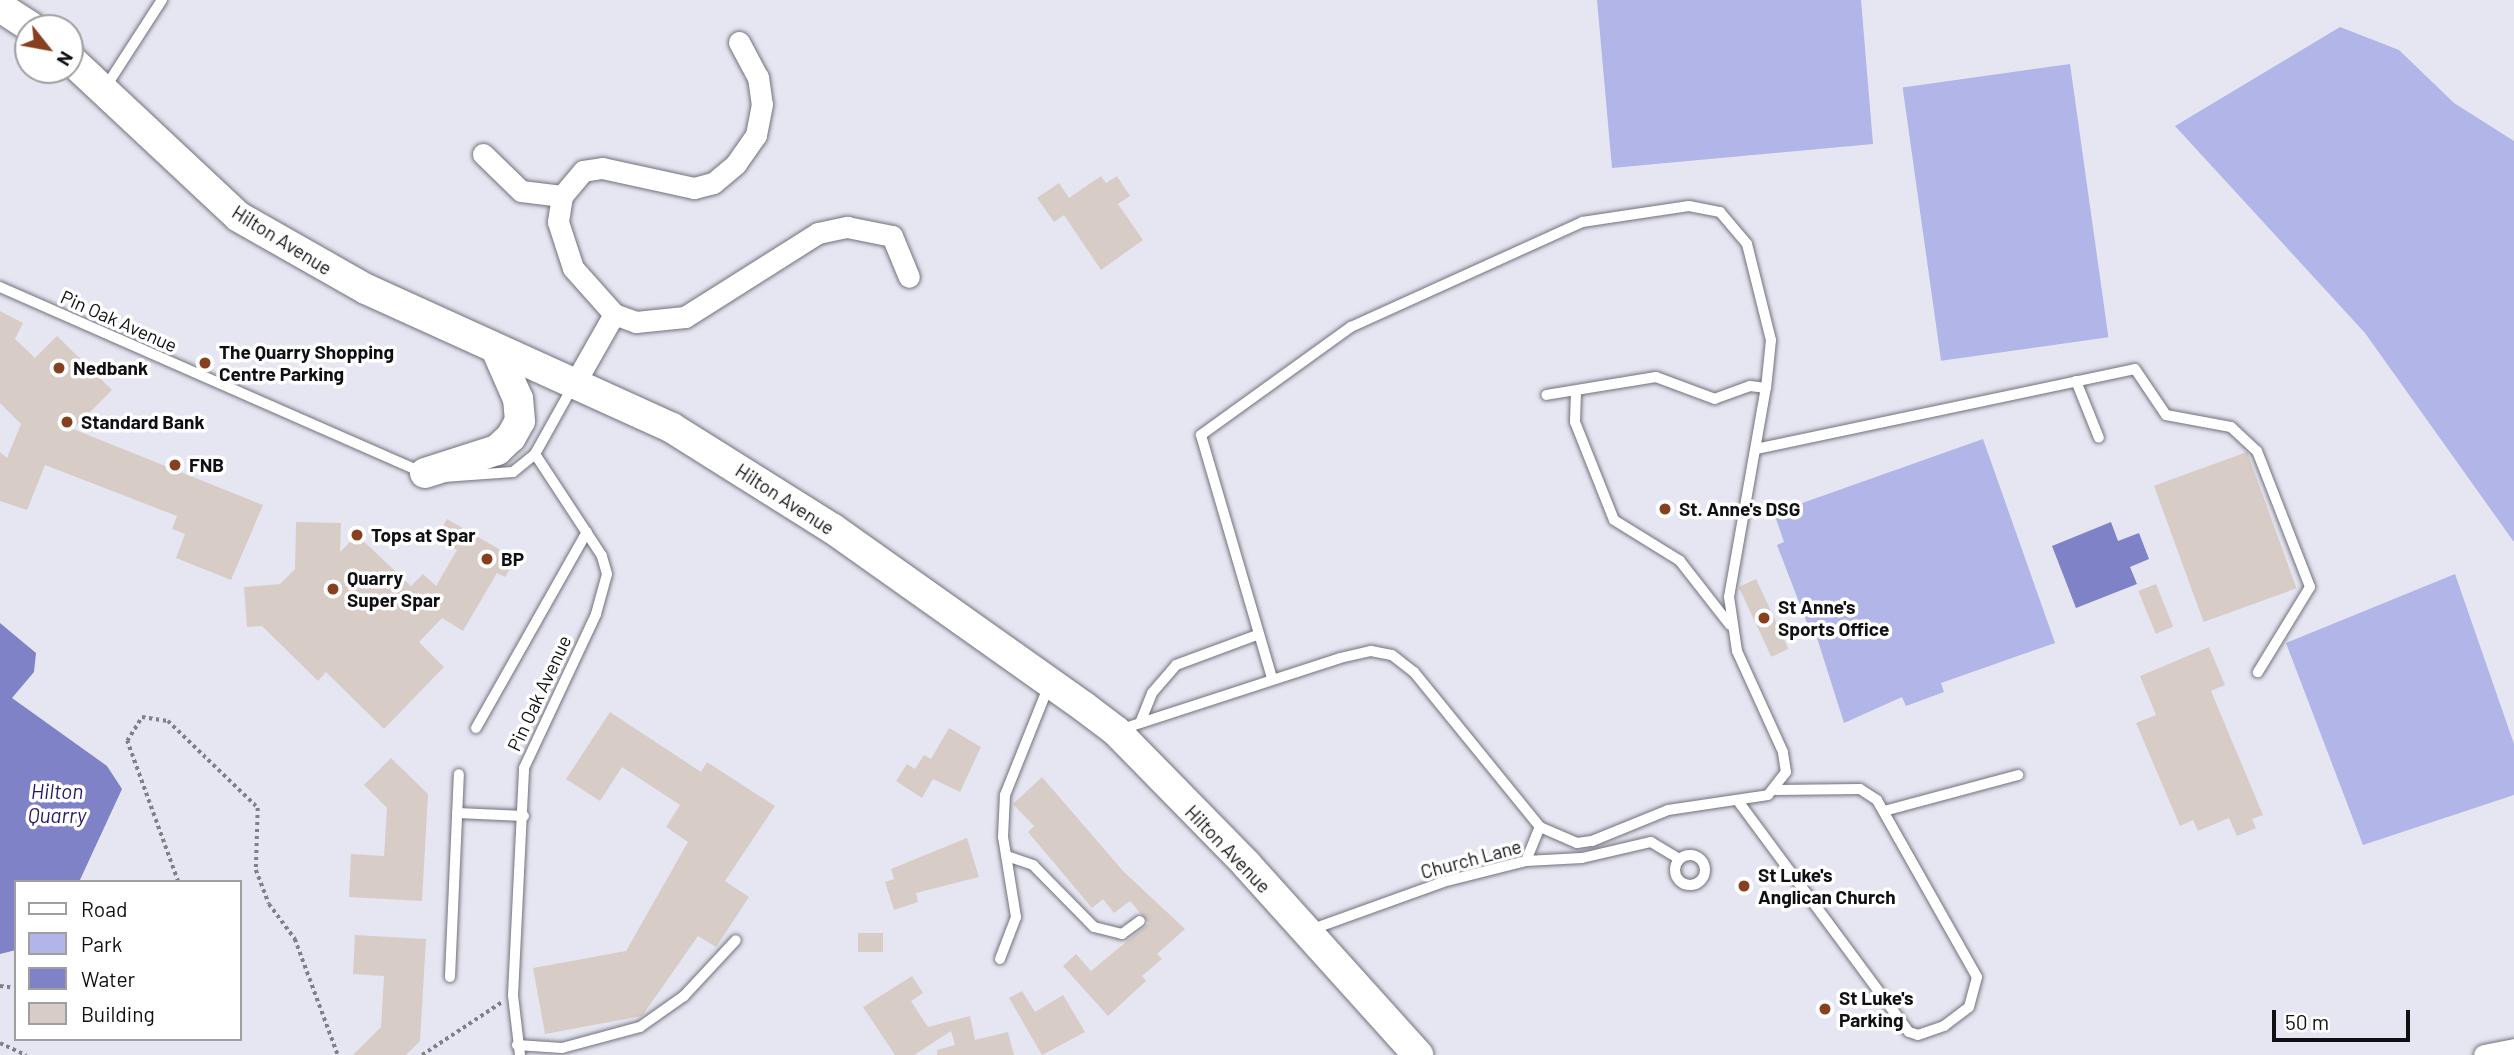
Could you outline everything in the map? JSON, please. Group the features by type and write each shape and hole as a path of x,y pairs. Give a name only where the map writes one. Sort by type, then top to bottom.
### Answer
{"street":[{"path":"739,43 758,78 762,104 756,135 736,163 713,183 694,188 602,168 583,172 562,196 558,222 573,268 614,314 636,322 685,317 807,239 848,227 892,236 909,277"},
{"name":"Hilton Avenue","path":"84,71 239,217 366,289 496,349 576,381 672,428 833,529 1050,683 1128,727 1304,932 1418,1055"},
{"path":"483,155 521,191 562,196"},
{"path":"576,381 614,314"},
{"path":"425,473 497,450 511,437 520,421 518,399 496,349"},
{"path":"2484,1055 2514,1049"}],"lane":[{"path":"104,89 162,0"},
{"path":"1272,678 1257,635 1201,435 1351,327 1582,222 1689,206 1720,212 1747,244 1772,340 1756,449 1734,553 1730,625"},
{"name":"Pin Oak Avenue","path":"0,287 425,473 484,478 513,472 535,454 576,381"},
{"path":"1756,449 2135,369 2166,415 2231,427 2257,451 2311,587 2258,672"},
{"path":"1546,395 1656,377 1715,399 1750,386 1766,388"},
{"path":"2076,381 2099,438"},
{"path":"1576,392 1575,422 1614,520 1680,561 1730,625 1786,762 1776,790"},
{"name":"Pin Oak Avenue","path":"518,1050 513,995 524,816 532,743 603,596 607,574 587,532 535,454"},
{"path":"476,728 587,532"},
{"path":"1128,727 1176,664 1257,635"},
{"path":"1128,727 1272,678 1371,651 1392,655 1414,672 1540,827 1577,843 1592,841 1668,810 1738,801 1776,790 1860,789 1884,811 1977,977 1969,1007 1918,1035 1903,1025 1738,801"},
{"path":"1000,959 1016,917 1007,856 1005,795 1050,683"},
{"path":"450,977 459,775"},
{"path":"1884,811 2018,775"},
{"path":"457,813 524,816"},
{"path":"1526,861 1540,827"},
{"name":"Church Lane","path":"1304,932 1443,882 1526,861 1582,858 1651,842 1679,859"},
{"path":"1007,856 1033,865 1075,913 1105,932 1122,934 1140,921"},
{"path":"518,1050 562,1048 640,1027 684,996 736,940"}],"path":[{"path":"177,880 127,741 142,717 168,720 258,808 257,870 269,904 295,939 338,1055"},
{"path":"422,1055 513,995"},
{"path":"0,1043 26,1055"}],"green space":[{"path":"1597,0 1861,0 1873,144 1612,168"},
{"path":"2340,27 2399,50 2454,103 2514,141 2514,542 2365,333 2175,126"},
{"path":"2070,64 2108,337 1941,361 1903,88"},
{"path":"1983,439 2055,643 1941,683 1944,692 1906,706 1902,697 1844,723 1812,622 1807,623 1777,545 1784,542 1774,513"},
{"path":"2455,574 2514,744 2514,795 2363,845 2286,643"}],"water":[{"path":"2111,522 2118,541 2139,533 2149,559 2130,567 2137,584 2076,608 2052,546"},
{"name":"Hilton Quarry","path":"0,623 36,653 34,672 12,698 107,766 122,789 80,880 14,880 14,950 0,954"}],"building":[{"path":"1101,176 1106,183 1117,176 1130,196 1118,204 1143,240 1101,270 1064,215 1054,222 1037,198 1059,183 1069,198"},
{"path":"0,311 23,323 15,339 35,358 57,336 112,390 73,429 263,505 231,580 176,558 185,534 172,529 177,516 45,465 27,510 0,501 0,452 7,458 21,424 0,403"},
{"path":"2247,452 2297,588 2204,622 2154,486"},
{"path":"447,519 516,559 505,577 497,573 463,631 442,618 419,642 444,667 384,729 326,672 318,681 262,626 247,627 244,587 280,584 295,569 296,522 341,523 340,552 357,535 411,586 423,574 436,586 457,550 436,538"},
{"name":"St Anne's Sports Office","path":"1756,579 1789,649 1771,657 1739,587"},
{"path":"2156,584 2173,627 2156,634 2138,591"},
{"path":"2209,647 2225,685 2211,691 2263,815 2252,819 2256,828 2237,836 2229,818 2198,831 2193,820 2180,826 2136,723 2156,715 2140,676"},
{"path":"610,712 701,772 707,762 775,806 725,881 749,897 716,947 698,936 642,1016 545,1034 533,968 626,951 688,842 666,827 680,805 622,767 600,801 566,779"},
{"path":"949,728 981,747 960,792 933,779 922,798 896,781 907,764 915,769 924,755 931,759"},
{"path":"391,758 428,794 422,901 349,897 351,854 384,856 387,808 364,785"},
{"path":"1042,777 1124,872 1185,929 1157,954 1162,959 1142,976 1146,981 1108,1016 1063,966 1076,954 1091,971 1149,923 1130,901 1114,913 1103,899 1092,908 1028,832 1034,826 1013,804"},
{"path":"967,838 979,877 916,893 918,902 894,910 885,882 894,879 891,869"},
{"path":"858,933 883,933 883,952 858,952"},
{"path":"355,935 426,939 420,1041 406,1055 353,1055 381,1027 384,976 353,974"},
{"path":"912,976 923,993 911,1001 928,1027 970,1016 975,1040 1008,1032 1014,1055 937,1055 937,1050 955,1045 951,1031 914,1055 895,1055 863,1007"},
{"path":"1022,991 1035,1012 1063,995 1085,1032 1042,1055 1009,998"}],"place":[{"name":"The Quarry Shopping Centre Parking","path":"205,363"},
{"name":"Nedbank","path":"59,368"},
{"name":"Standard Bank","path":"67,422"},
{"name":"FNB","path":"175,465"},
{"name":"St. Anne's DSG","path":"1665,509"},
{"name":"Tops at Spar","path":"357,535"},
{"name":"BP","path":"487,559"},
{"name":"Quarry Super Spar","path":"333,589"},
{"name":"St Anne's Sports Office","path":"1764,618"},
{"name":"St Luke's Anglican Church","path":"1744,886"},
{"name":"St Luke's Parking","path":"1825,1009"}]}
